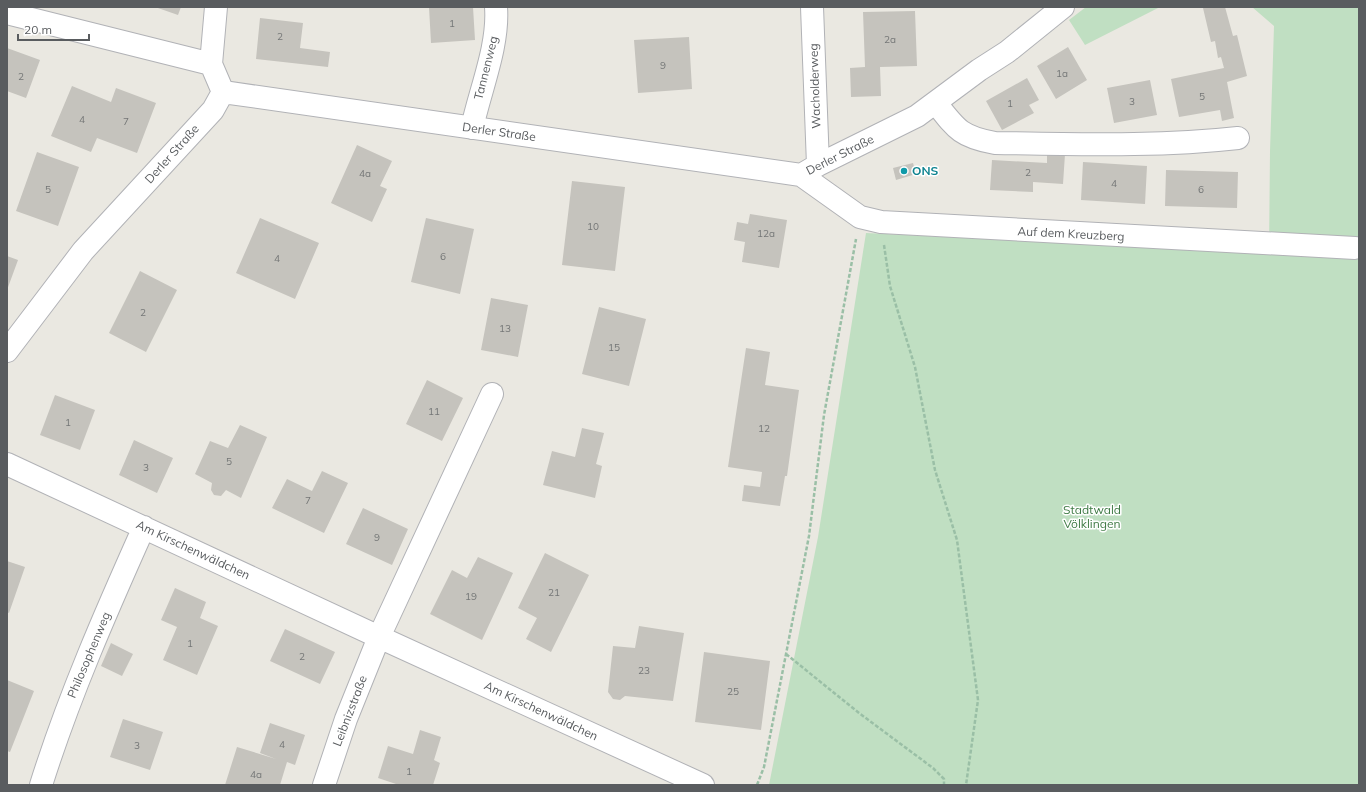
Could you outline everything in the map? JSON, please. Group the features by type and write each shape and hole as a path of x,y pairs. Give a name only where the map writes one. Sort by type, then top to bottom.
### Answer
{"street":[{"path":"216,7 211,64 223,92"},
{"name":"Tannenweg","path":"472,128 496,29 496,7"},
{"name":"Wacholderweg","path":"809,170 812,7"},
{"name":"Derler Straße","path":"7,351 83,251 212,110 223,92 472,128 809,170 917,116 979,70 1007,52 1063,7"},
{"path":"7,13 211,64"},
{"path":"936,103 963,134 977,140 995,143 1112,145 1173,144 1238,138"},
{"name":"Auf dem Kreuzberg","path":"809,170 860,217 881,222 1355,248"},
{"path":"379,637 492,394"},
{"name":"Am Kirschenwäldchen","path":"7,464 379,637 703,785"},
{"name":"Philosophenweg","path":"40,785 66,708 144,527"},
{"name":"Leibnizstraße","path":"324,785 346,719 379,637"}],"path":[{"path":"757,785 764,767 809,536 824,414 860,217"},
{"path":"881,222 890,286 915,367 935,470 958,540 978,700 966,785"},
{"path":"786,654 859,713 933,768 944,779 944,785"}],"green space":[{"path":"1086,7 1160,7 1085,45 1069,20"},
{"name":"Stadtwald Völklingen","path":"1252,7 1359,7 1359,785 769,785 818,537 866,233 1269,253 1270,151 1274,26"}],"building":[{"path":"155,7 181,7 178,15"},
{"path":"429,7 473,7 475,40 431,43"},
{"path":"1225,7 1233,36 1237,35 1247,76 1227,82 1234,118 1222,121 1220,110 1179,117 1171,79 1224,68 1221,57 1218,58 1215,41 1211,42 1203,8"},
{"path":"915,11 917,66 880,67 881,96 851,97 850,68 865,67 863,12"},
{"path":"260,18 303,23 300,48 330,52 328,67 256,59"},
{"path":"689,37 692,89 638,93 634,40"},
{"path":"1068,47 1087,80 1056,99 1037,66"},
{"path":"7,48 40,60 26,98 7,91"},
{"path":"1027,78 1039,100 1029,105 1034,113 1002,130 986,101"},
{"path":"1150,80 1157,115 1114,123 1107,88"},
{"path":"72,86 111,102 116,88 156,103 137,153 97,138 91,152 51,136"},
{"path":"357,145 392,161 380,186 387,189 372,222 331,203"},
{"path":"37,152 79,167 58,226 16,211"},
{"path":"1047,153 1065,154 1063,184 1033,182 1033,192 990,190 992,160 1047,163"},
{"path":"1083,162 1147,166 1145,204 1081,200"},
{"name":"ONS","path":"913,163 916,174 896,180 893,168"},
{"path":"1166,170 1238,172 1237,208 1165,206"},
{"path":"572,181 625,187 615,271 562,265"},
{"path":"750,214 787,220 779,268 742,262 745,242 734,240 737,222 748,224"},
{"path":"260,218 319,243 295,299 236,273"},
{"path":"426,218 474,229 460,294 411,282"},
{"path":"7,256 18,260 7,290"},
{"path":"140,271 177,290 146,352 109,333"},
{"path":"491,298 528,305 518,357 481,350"},
{"path":"599,307 646,319 629,386 582,374"},
{"path":"746,348 770,352 765,385 799,390 787,476 785,476 780,506 742,501 744,485 760,487 762,472 728,467"},
{"path":"427,380 463,398 442,441 406,424"},
{"path":"55,395 95,410 80,450 40,435"},
{"path":"240,425 267,437 241,498 226,490 221,496 214,495 211,490 212,483 195,474 210,441 228,448"},
{"path":"582,428 604,433 596,464 602,466 595,498 543,485 552,451 575,457"},
{"path":"134,440 173,458 157,493 119,475"},
{"path":"322,471 348,483 324,533 272,508 287,479 312,491"},
{"path":"363,508 408,529 392,565 346,544"},
{"path":"545,553 589,575 551,652 526,639 537,618 518,608"},
{"path":"478,557 513,573 482,640 430,614 452,570 467,578"},
{"path":"7,561 25,567 9,613 7,612"},
{"path":"175,588 206,602 200,618 218,626 197,675 163,660 177,627 161,620"},
{"path":"639,626 684,633 673,701 625,696 620,700 613,699 608,692 613,646 635,648"},
{"path":"285,629 335,652 320,684 270,661"},
{"path":"111,643 133,654 122,676 101,666"},
{"path":"704,652 770,661 761,730 695,722"},
{"path":"7,680 34,691 10,752 7,751"},
{"path":"123,719 163,732 150,770 110,757"},
{"path":"270,723 305,735 295,765 287,762 280,785 225,785 237,747 276,759 260,753"},
{"path":"420,730 441,737 434,760 440,763 433,785 399,785 378,778 388,746 413,754"}],"place":[{"name":"ONS","path":"904,171"}]}
